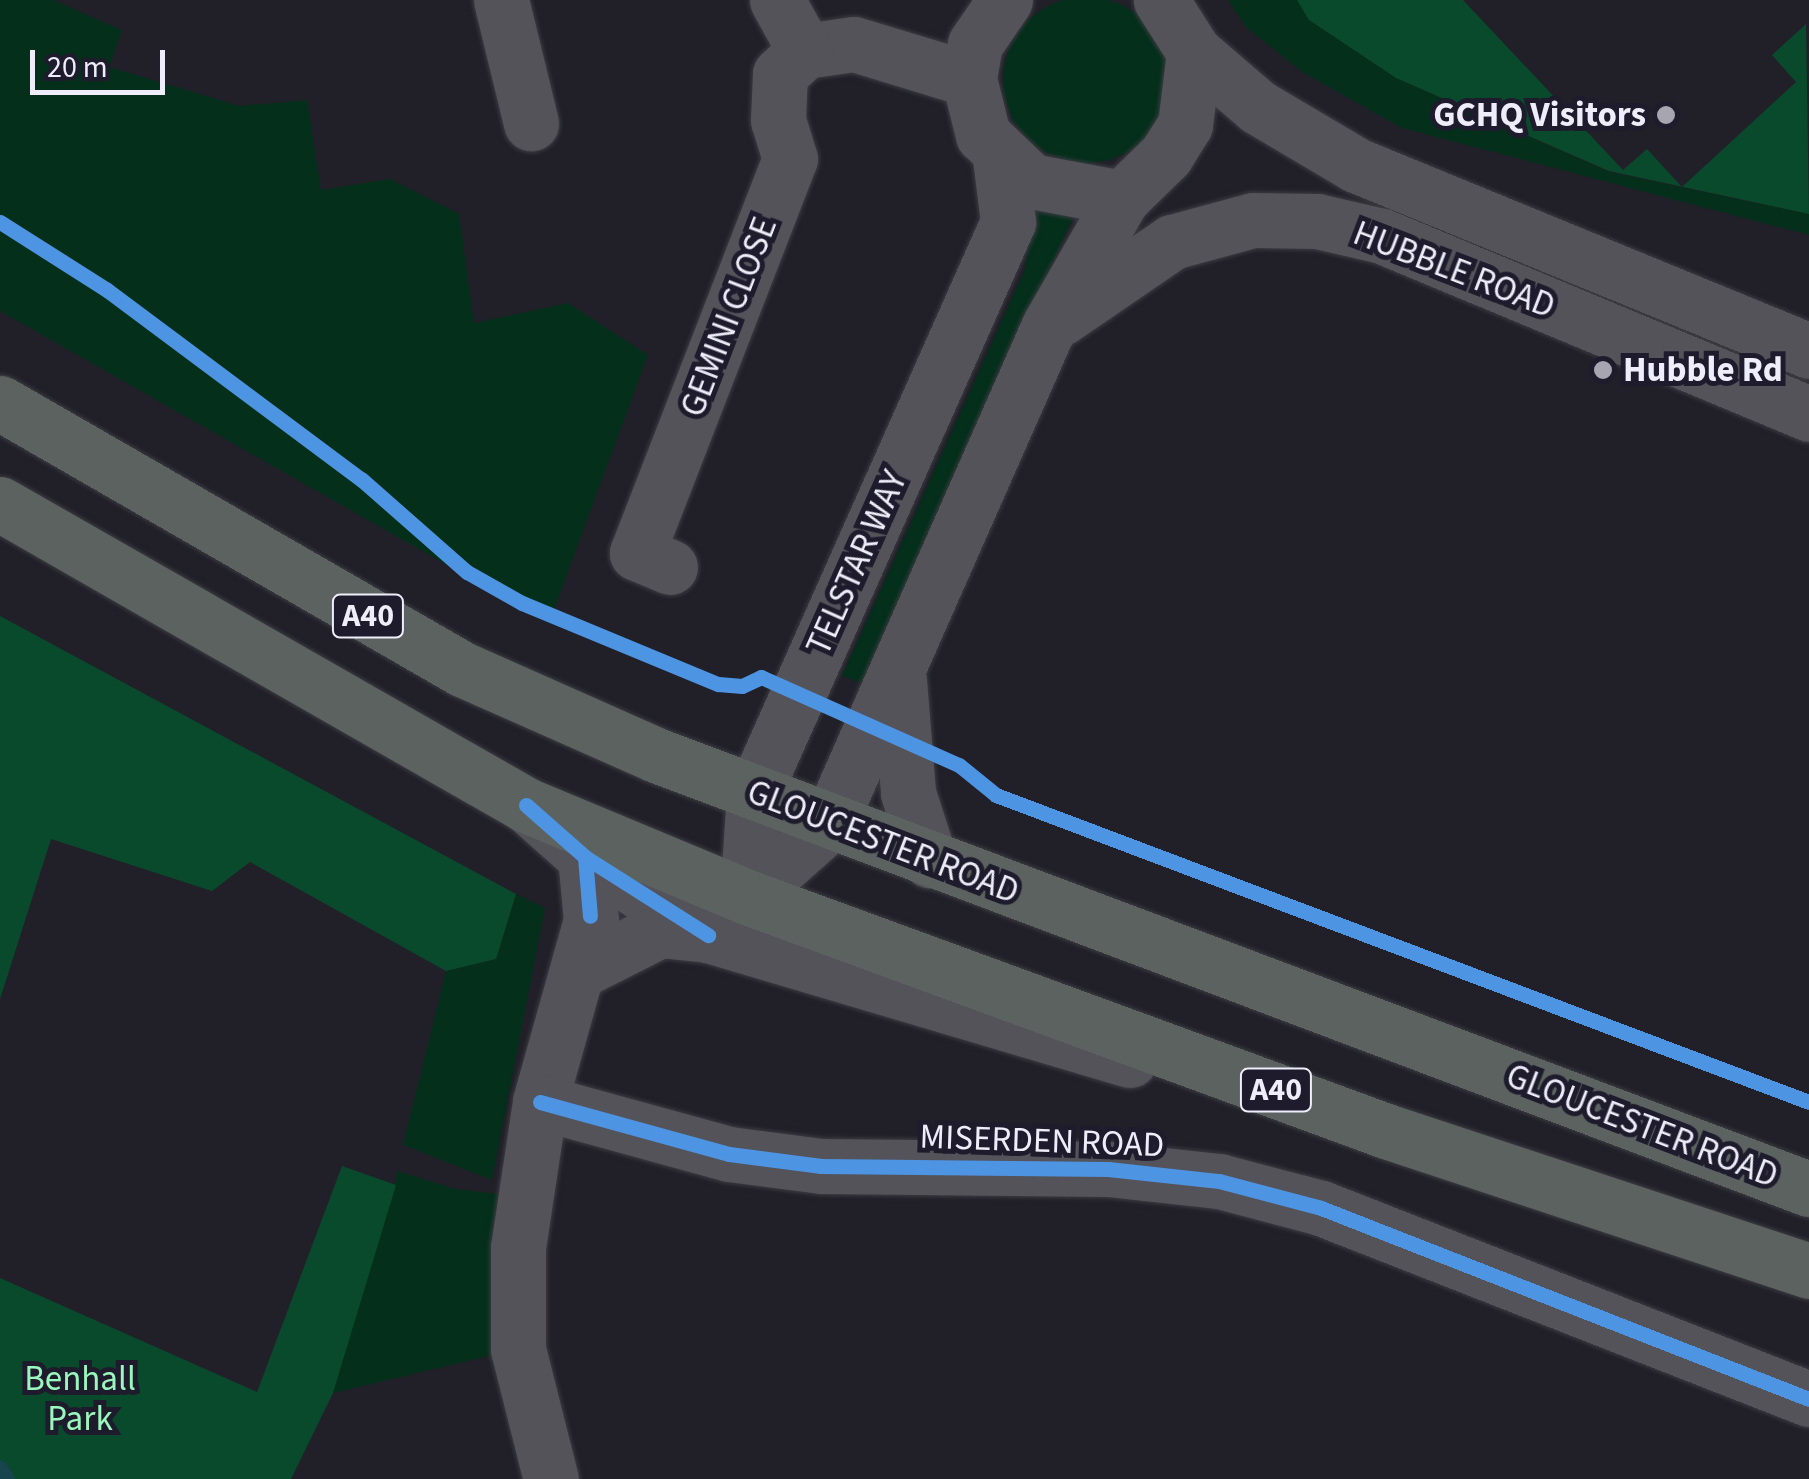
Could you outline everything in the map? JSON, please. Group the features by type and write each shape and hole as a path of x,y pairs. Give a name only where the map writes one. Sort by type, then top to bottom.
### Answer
{"highway":[{"name":"GLOUCESTER ROAD","path":"0,404 462,669 829,824 1809,1189"},
{"name":"A40","path":"0,504 526,805 747,897 1386,1131 1809,1272"}],"street":[{"path":"500,0 531,123"},
{"path":"777,0 805,52 854,44 969,78"},
{"path":"1005,0 975,44 969,78 972,108 1000,158 1031,181 1122,198"},
{"name":"HUBBLE ROAD","path":"1161,0 1194,52 1258,107 1356,165 1809,351"},
{"name":"GEMINI CLOSE","path":"670,567 637,554 790,158 778,120 780,74 805,52"},
{"path":"747,897 829,824 1049,326 1122,198 1166,155 1186,124 1194,52"},
{"name":"TELSTAR WAY","path":"747,897 754,793 1008,222 1000,158"},
{"name":"HUBBLE ROAD","path":"1049,326 1172,242 1253,220 1317,222 1382,236 1809,414"},
{"path":"899,667 908,794 930,861"},
{"path":"526,805 585,857 708,935"},
{"path":"551,1479 528,1403 515,1298 540,1102 591,920 585,857"},
{"path":"577,972 620,945 660,930 708,935 886,992 1386,1131"},
{"name":"MISERDEN ROAD","path":"540,1102 729,1154 821,1166 1108,1169 1219,1182 1321,1208 1809,1399"}],"green space":[{"path":"1086,-3 1118,3 1145,21 1163,48 1169,80 1163,112 1145,139 1118,157 1086,163 1054,157 1027,139 1009,112 1003,80 1009,48 1027,21 1054,3"},
{"path":"0,0 53,0 122,30 109,67 240,106 307,100 321,190 390,179 459,214 474,323 568,303 648,355 549,623 0,311"},
{"path":"1228,0 1297,0 1309,20 1396,78 1609,172 1809,214 1809,235 1402,128 1302,72 1246,27"},
{"path":"1297,0 1463,0 1623,170 1647,149 1682,187 1609,171 1396,78 1309,20"},
{"path":"1806,24 1809,214 1682,187 1796,82 1772,55"},
{"path":"1044,207 1073,217 867,685 842,676 1025,269 1034,210"},
{"path":"0,616 516,894 496,959 446,971 250,862 212,891 51,839 0,999"},
{"path":"516,894 545,908 492,1180 403,1145 446,971 496,959"},
{"name":"Benhall Park","path":"342,1166 396,1185 333,1393 291,1479 0,1479 0,1278 257,1392"},
{"path":"398,1171 455,1189 524,1197 518,1349 333,1393"}],"waterway":[{"path":"0,1467 8,1479"}],"cycle path":[{"path":"0,222 107,290 361,479 467,572 522,603 718,684 742,686 761,677 959,765 996,795 1809,1102"},
{"path":"526,805 585,857 590,916"},
{"path":"585,857 708,935"},
{"path":"540,1102 729,1154 821,1166 1108,1169 1219,1181 1321,1208 1809,1399"}],"place":[{"name":"GCHQ Visitors","path":"1666,115"},
{"name":"Hubble Rd","path":"1603,370"}]}
